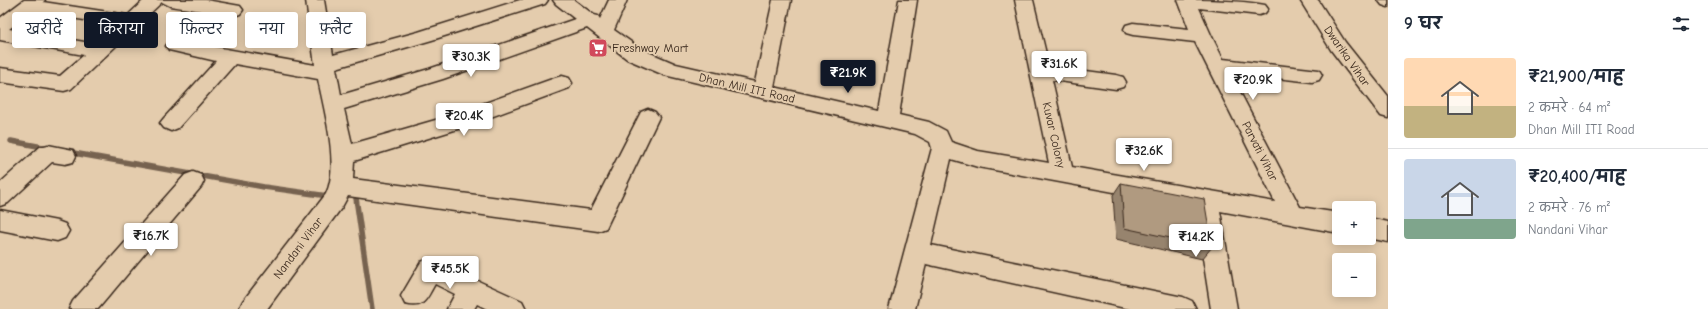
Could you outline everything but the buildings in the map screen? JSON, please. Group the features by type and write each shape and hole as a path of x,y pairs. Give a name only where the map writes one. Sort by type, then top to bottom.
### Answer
{"street":[{"path":"142,12 155,0"},
{"path":"170,0 234,10"},
{"path":"315,0 347,154 350,186 598,222 648,117"},
{"path":"186,48 231,57 329,66 539,0"},
{"name":"Dhan Mill ITI Road","path":"562,0 598,25 634,54 671,70 921,128 938,137 943,148"},
{"path":"336,104 598,25 618,0"},
{"path":"763,92 782,0"},
{"path":"888,120 908,0"},
{"name":"Kuvar Colony","path":"1024,0 1063,175"},
{"name":"Dwarika Vihar","path":"1309,0 1338,46 1388,111"},
{"path":"1187,1 1259,9"},
{"name":"Parvati Vihar","path":"1187,1 1202,37 1294,215"},
{"path":"0,27 32,3 84,12"},
{"path":"1134,29 1202,37"},
{"path":"0,34 100,51"},
{"path":"0,75 64,84 103,48"},
{"path":"171,123 231,57"},
{"path":"1216,65 1312,75"},
{"path":"1040,72 1116,82"},
{"path":"347,154 401,140 456,122 562,83"},
{"path":"902,309 943,148 978,159 1332,222"},
{"path":"0,197 48,153 65,156"},
{"path":"82,309 193,181"},
{"name":"Nandani Vihar","path":"252,309 334,200 350,186"},
{"path":"1206,200 1224,309"},
{"path":"0,220 57,231"},
{"path":"1376,229 1388,232"},
{"path":"916,252 1183,309"},
{"path":"414,296 430,270 466,300 513,309"}],"waterway":[{"path":"11,141 48,148"},
{"path":"68,152 264,187 328,196"},
{"path":"355,191 372,309"}],"place":[{"name":"Freshway Mart","path":"598,48"}]}
